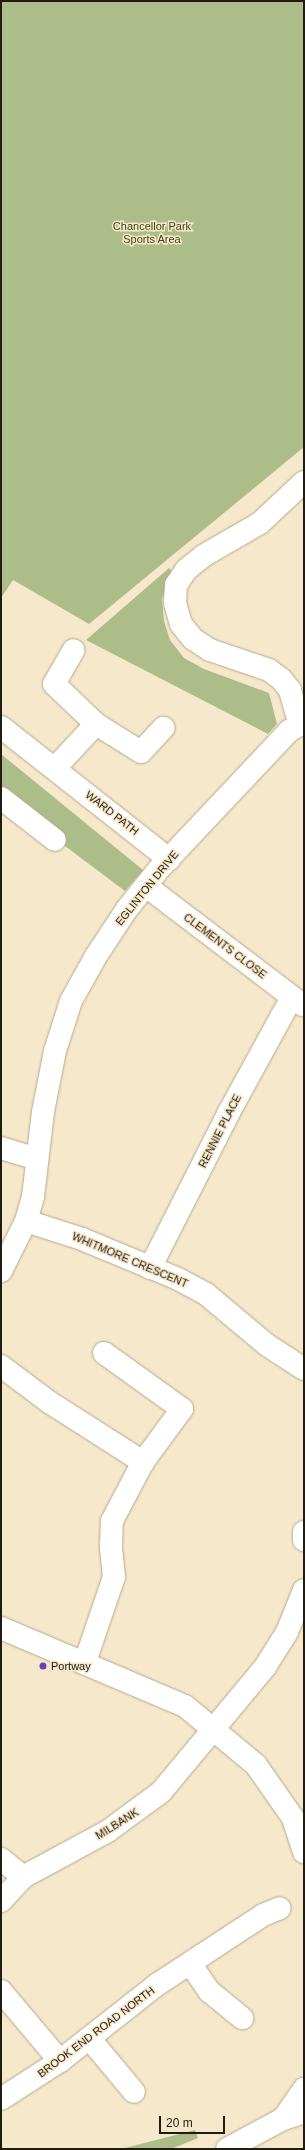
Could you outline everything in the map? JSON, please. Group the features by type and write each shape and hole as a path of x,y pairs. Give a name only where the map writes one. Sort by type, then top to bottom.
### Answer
{"street":[{"name":"EGLINTON DRIVE","path":"1,1271 26,1221 33,1197 42,1112 55,1051 71,1001 96,956 127,909 146,886 169,859 302,722 290,690 282,679 269,670 210,650 193,639 181,624 175,603 176,585 186,570 203,556 231,542 260,523 304,482"},
{"path":"74,650 54,684 96,724 141,752 163,728"},
{"path":"55,768 96,724"},
{"name":"WARD PATH","path":"1,727 169,859"},
{"path":"1,798 55,840"},
{"name":"CLEMENTS CLOSE","path":"146,886 298,1001"},
{"name":"RENNIE PLACE","path":"150,1268 228,1114 298,1001"},
{"path":"1,1148 36,1159"},
{"name":"WHITMORE CRESCENT","path":"26,1221 82,1239 178,1279 206,1294 267,1345 304,1369"},
{"path":"85,1662 114,1577 111,1546 112,1521 143,1462 182,1409 104,1353"},
{"path":"1,1366 49,1402 143,1462"},
{"path":"304,1532 304,1540"},
{"path":"214,1729 264,1667 287,1632 304,1590"},
{"path":"1,1628 85,1662 185,1706 256,1765 293,1818 304,1852"},
{"name":"MILBANK","path":"1,1901 23,1877 108,1831 142,1809 161,1792 214,1729"},
{"path":"1,1859 23,1877"},
{"name":"BROOK END ROAD NORTH","path":"1,2099 60,2061 88,2038 190,1963 263,1915 280,1908"},
{"path":"190,1963 209,1991 242,2018"},
{"path":"1,1991 60,2061"},
{"path":"88,2038 134,2092"},
{"path":"283,2119 304,2089"},
{"path":"227,2149 283,2119 304,2112"}],"green space":[{"name":"Chancellor Park Sports Area","path":"1,1 304,1 304,447 89,624 13,580 1,598"},
{"path":"169,568 172,571 162,599 164,621 170,640 184,658 204,669 269,693 277,724 268,734 86,640"},
{"path":"1,754 143,870 125,891 1,798"},
{"path":"195,2130 198,2138 171,2149 121,2149"}],"place":[{"name":"Portway","path":"43,1666"}]}
